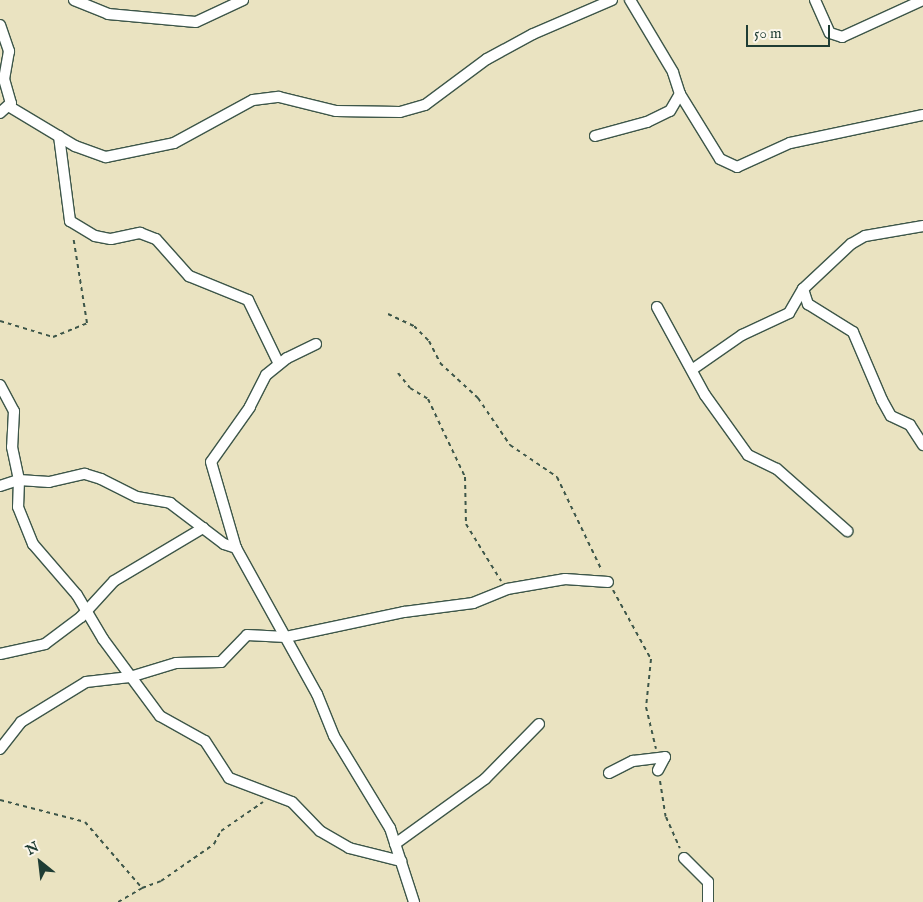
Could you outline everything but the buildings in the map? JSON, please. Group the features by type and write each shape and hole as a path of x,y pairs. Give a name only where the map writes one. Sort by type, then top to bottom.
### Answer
{"street":[{"path":"74,0 108,14 196,22 243,0"},
{"path":"0,26 9,52 4,79 10,107 59,136 106,157 174,143 253,100 278,97 336,112 400,112 425,105 488,59 533,34 612,0"},
{"path":"630,0 673,72 680,94 720,159 737,167 790,143 923,115"},
{"path":"815,0 830,33 842,37 923,0"},
{"path":"595,136 647,122 670,110 680,94"},
{"path":"0,113 10,107"},
{"path":"59,136 69,182 70,222 111,239 140,233 156,239 189,276 248,300 279,364"},
{"path":"693,369 742,334 789,313 803,289 865,236 923,226"},
{"path":"803,289 808,304 853,332 882,400 891,416 910,425 923,445"},
{"path":"657,307 693,369 705,396 748,454 777,469 847,531"},
{"path":"316,344 279,364 266,375 250,407 210,462 236,548 286,637 395,844 414,902"},
{"path":"0,385 14,411 12,447 19,480 18,508 33,544 86,612 130,677 160,716 206,741 230,778 274,793 292,802 333,840 401,860"},
{"path":"0,486 19,480 49,482 85,474 138,497 170,503 203,528 236,548"},
{"path":"0,654 46,644 86,612 114,581 203,528"},
{"path":"0,749 21,722 78,686 130,677 176,663 221,662 247,635 286,637 404,612 473,603 507,589 565,580 608,582"},
{"path":"395,844 485,779 539,724"},
{"path":"609,773 633,760 665,757 658,770"},
{"path":"684,858 708,882 708,902"}],"path":[{"path":"0,321 53,337 86,322 70,222"},
{"path":"388,314 414,326 430,341 440,363 478,398 510,445 557,477 608,582 651,659 646,707 656,751"},
{"path":"398,373 410,388 428,399 465,477 466,524 507,589"},
{"path":"658,770 666,817 684,858"},
{"path":"118,902 142,888 161,881 214,844 221,831 274,793"},
{"path":"0,800 85,822 142,888"}]}
